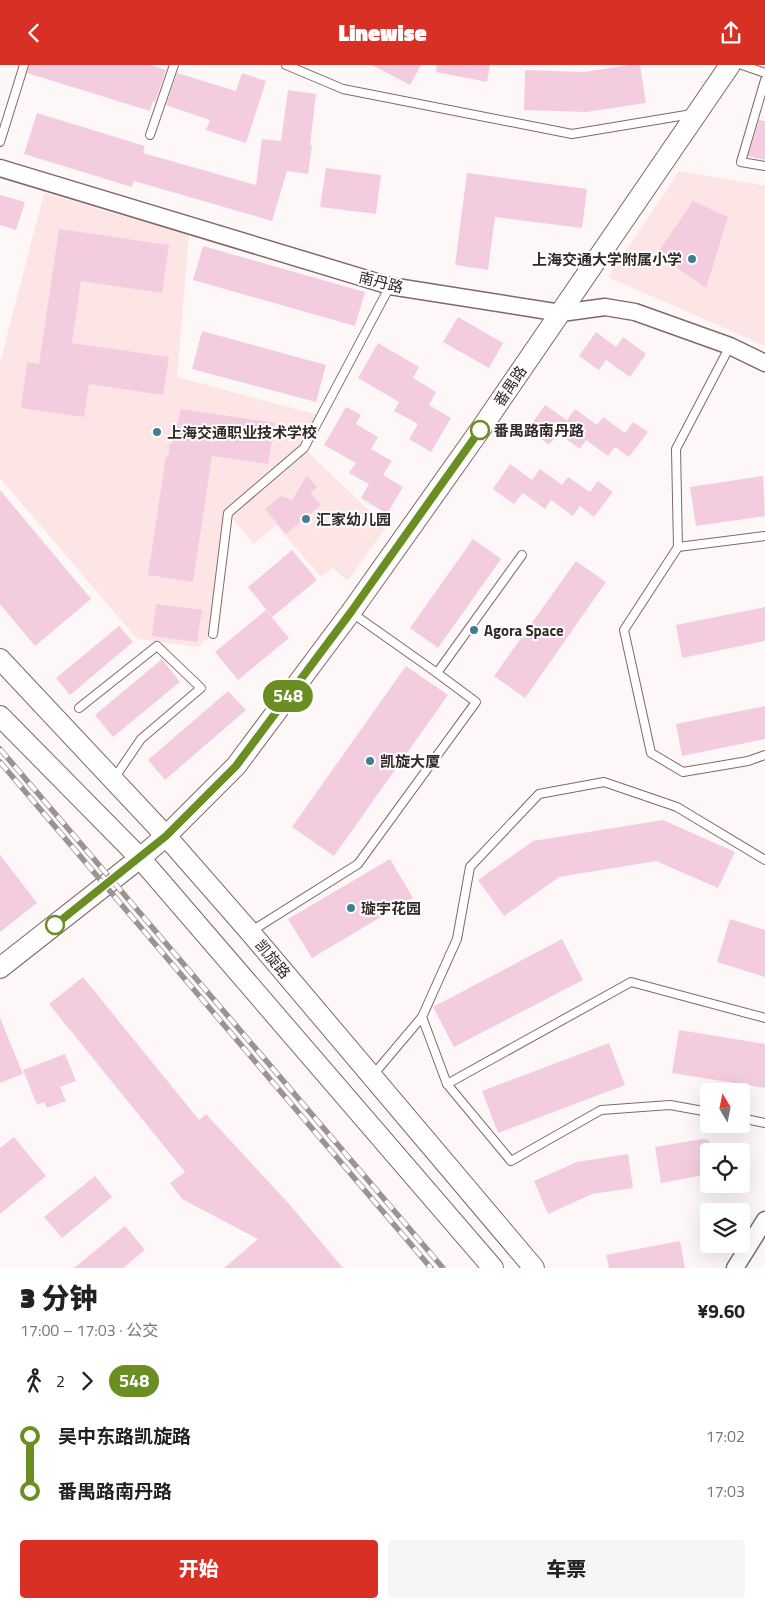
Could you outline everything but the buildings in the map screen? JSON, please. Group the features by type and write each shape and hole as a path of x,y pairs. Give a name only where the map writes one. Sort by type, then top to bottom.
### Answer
{"street":[{"name":"番禺路","path":"0,968 166,836 236,766 351,612 561,313 730,65"},
{"name":"南丹路","path":"0,169 390,286 561,313 605,307 635,312 730,346 765,363"},
{"name":"凯旋路","path":"0,659 166,836 250,932 534,1268"},
{"path":"0,716 140,858 492,1268"},
{"path":"735,1268 765,1220"}],"lane":[{"path":"0,142 24,65"},
{"path":"150,135 174,65"},
{"path":"286,65 343,89 572,134 696,113"},
{"path":"742,65 765,73"},
{"path":"765,80 741,162 765,166"},
{"path":"213,635 228,513 304,448 390,286"},
{"path":"730,346 676,449 678,547 624,630 651,753 683,772 748,761 765,755"},
{"path":"678,547 765,536"},
{"path":"437,673 522,555"},
{"path":"250,932 358,864 476,702 351,612"},
{"path":"79,708 157,646 201,688 141,739 113,780"},
{"path":"372,1076 422,1017 457,939 470,867 538,794 604,782 678,807 765,860"},
{"path":"447,1084 631,982 765,1017"},
{"path":"422,1017 447,1084 511,1161 601,1110 670,1105 700,1110"},
{"path":"750,1120 765,1123"}],"shaded area":[{"name":"上海交通大学附属小学","path":"679,171 765,186 765,346 608,277"},
{"name":"上海交通职业技术学校","path":"44,193 189,235 177,377 322,416 304,448 386,527 348,581 333,568 321,577 276,525 253,544 229,514 213,634 198,647 137,639 0,478 0,363"}],"railway":[{"path":"0,749 443,1268"},
{"path":"0,762 431,1268"}],"bus line":[{"name":"548","path":"55,925 166,836 236,766 351,612 480,430"}],"place":[{"name":"上海交通大学附属小学","path":"692,259"},
{"name":"番禺路南丹路","path":"480,430"},
{"name":"上海交通职业技术学校","path":"157,432"},
{"name":"汇家幼儿园","path":"306,519"},
{"name":"Agora Space","path":"474,630"},
{"name":"凯旋大厦","path":"370,761"},
{"name":"璇宇花园","path":"351,908"}]}
